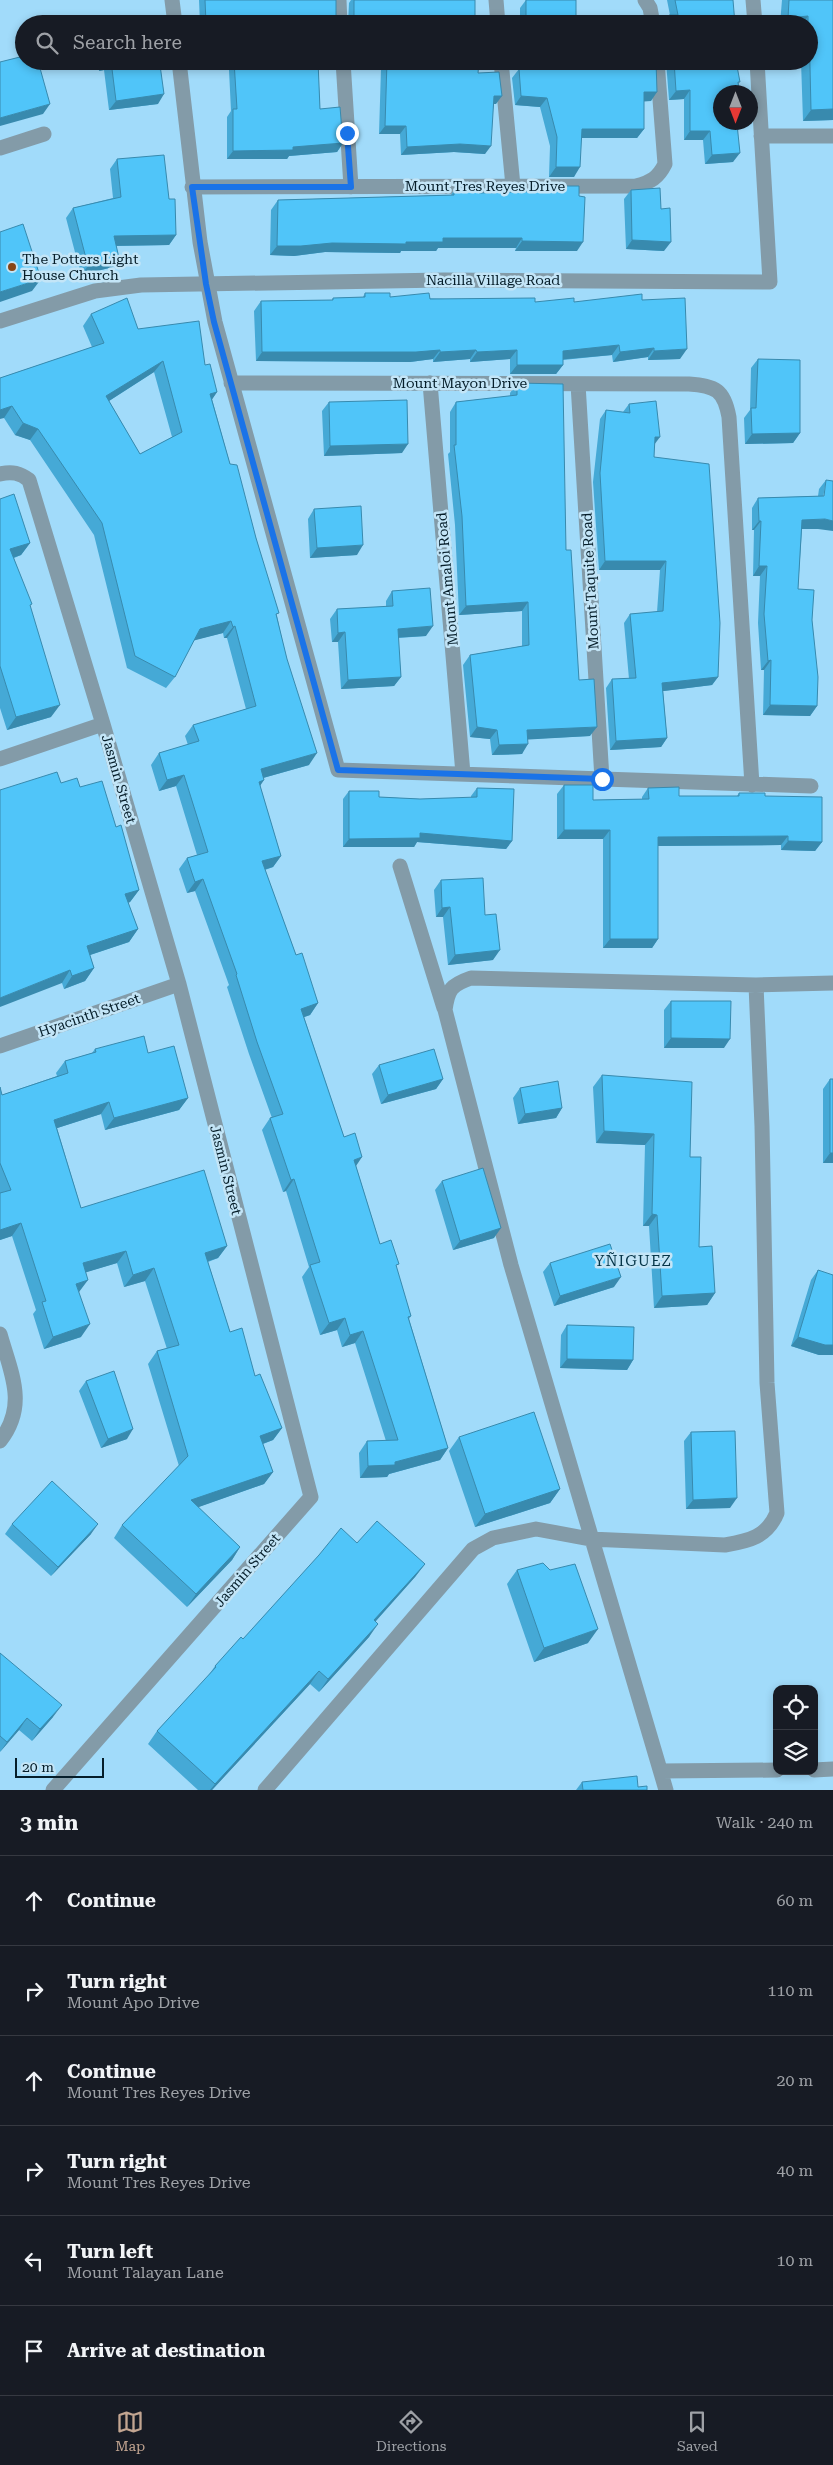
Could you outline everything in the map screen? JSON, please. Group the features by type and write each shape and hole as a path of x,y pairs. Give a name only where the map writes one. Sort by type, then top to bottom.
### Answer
{"street":[{"path":"172,0 173,15"},
{"path":"339,0 340,15"},
{"path":"496,0 497,15"},
{"path":"644,0 650,8 652,15"},
{"path":"753,0 754,15"},
{"path":"180,70 192,187 206,284 231,383 338,770 811,786"},
{"path":"344,70 351,187"},
{"path":"503,70 513,186"},
{"name":"Mount Tres Reyes Drive","path":"192,187 636,186 651,182 660,175 665,164 658,70"},
{"name":"Nacilla Village Road","path":"0,321 86,294 117,287 444,280 770,282 758,70"},
{"path":"0,148 44,134"},
{"path":"762,136 833,136"},
{"name":"Mount Mayon Drive","path":"231,383 689,384 704,385 719,391 726,402 729,417 752,784"},
{"name":"Mount Amaloi Road","path":"430,383 463,774"},
{"name":"Mount Taquite Road","path":"578,384 602,779"},
{"name":"Jasmin Street","path":"0,474 7,472 21,474 29,480 103,724 179,984 310,1497 53,1790"},
{"path":"0,759 103,724"},
{"path":"400,866 445,1010 510,1265 590,1539 662,1771 666,1790"},
{"path":"445,1010 447,996 455,984 471,978 756,985 833,983"},
{"name":"Hyacinth Street","path":"0,1046 179,984"},
{"path":"265,1790 473,1549 493,1538 536,1529 590,1539 725,1546 745,1542 771,1527 777,1513 767,1383 762,1126 756,985"},
{"path":"0,1334 16,1397 13,1420 0,1441"},
{"path":"818,1770 833,1769"},
{"path":"662,1771 773,1770"}],"building":[{"path":"205,0 336,0 336,15 206,15"},
{"path":"354,0 475,0 475,15 354,15"},
{"path":"526,0 576,0 576,15 526,15"},
{"path":"675,0 733,0 734,15 678,15"},
{"path":"789,0 833,0 833,109 811,110 810,70 818,70 818,15 788,15"},
{"path":"15,58 15,70 41,70 50,104 0,118 0,62"},
{"path":"112,70 161,70 164,94 116,101"},
{"path":"235,70 318,70 320,109 340,107 343,143 293,147 293,150 233,151 233,109 237,109"},
{"path":"387,70 478,70 478,73 499,72 502,96 494,96 491,146 460,144 407,147 406,126 385,126"},
{"path":"519,70 656,70 657,92 644,92 644,129 582,129 580,167 556,167 557,137 547,98 521,96"},
{"path":"675,70 738,70 740,82 738,82 738,85 713,85 713,130 738,130 740,153 712,155 710,131 690,131 690,90 676,91"},
{"path":"164,155 169,199 175,199 176,235 114,236 119,258 88,266 73,208 121,197 117,159"},
{"path":"556,186 579,186 579,196 585,197 583,242 522,241 522,238 443,238 443,242 406,242 406,244 332,243 277,246 278,200 454,195 454,190 479,190 479,193 556,191"},
{"path":"660,188 661,209 670,208 671,242 632,240 631,190"},
{"path":"23,224 41,279 0,292 0,232"},
{"path":"365,293 390,293 390,297 429,293 430,299 535,298 535,302 574,298 574,302 642,294 642,300 685,298 687,349 654,351 654,348 620,352 619,345 563,351 563,365 517,365 517,350 477,352 476,350 440,352 440,350 416,352 262,352 261,301 333,300 333,298 365,297"},
{"path":"127,298 138,329 199,321 205,365 210,364 217,392 210,394 230,464 237,465 256,538 279,613 276,614 287,659 317,753 261,769 264,780 259,782 281,856 262,861 296,955 302,953 318,1003 301,1009 344,1137 355,1133 362,1157 354,1160 380,1244 391,1240 399,1264 396,1265 411,1316 408,1317 448,1448 395,1462 395,1465 368,1466 367,1441 398,1440 363,1331 350,1335 345,1318 329,1323 310,1265 320,1262 294,1179 291,1180 270,1118 283,1114 257,1042 237,974 203,879 195,882 187,858 208,852 184,775 167,780 159,753 199,741 193,725 256,706 235,626 233,627 231,621 200,629 175,677 135,656 102,523 38,429 23,423 12,406 0,410 0,378 104,343 91,314","holes":["163,361 182,432 140,454 106,396"]},
{"path":"758,359 800,360 800,433 752,434 751,408 756,408"},
{"path":"517,383 563,384 566,550 571,550 579,680 594,679 597,727 527,730 528,744 499,745 497,730 477,727 470,655 529,645 528,602 466,606 462,516 454,445 456,445 456,402 517,395"},
{"path":"407,400 408,444 330,446 329,402"},
{"path":"656,401 660,437 655,437 654,457 709,464 720,623 718,677 662,683 667,738 616,741 612,679 636,678 630,614 663,611 666,561 605,561 600,473 606,410 630,413 629,404"},
{"path":"826,480 833,481 833,521 825,519 802,520 798,589 814,590 812,620 818,677 817,706 770,705 771,660 768,661 764,614 767,566 759,566 761,521 759,521 758,498 824,496"},
{"path":"14,494 30,543 10,549 32,604 30,605 60,705 16,717 0,666 0,499"},
{"path":"361,506 363,545 317,548 314,509"},
{"path":"430,588 433,626 398,629 401,677 348,680 345,632 338,633 337,609 393,606 392,591"},
{"path":"57,772 61,783 77,778 80,787 102,781 116,827 121,825 139,890 125,894 138,929 87,946 94,968 72,976 70,970 0,998 0,790"},
{"path":"564,785 593,785 593,800 649,799 648,788 679,787 679,796 739,796 739,793 765,793 765,796 822,797 822,842 788,841 788,836 658,837 658,939 610,939 610,830 564,830"},
{"path":"477,788 514,789 512,841 420,833 420,838 349,839 349,791 379,791 379,797 420,799 477,797"},
{"path":"483,878 485,915 496,914 500,950 455,955 450,907 442,908 441,880"},
{"path":"671,1001 731,1001 730,1039 671,1038"},
{"path":"144,1036 148,1053 174,1046 188,1098 114,1118 109,1102 54,1120 81,1208 204,1170 227,1246 205,1253 230,1332 242,1328 255,1376 260,1374 282,1428 260,1436 273,1472 191,1500 240,1547 196,1594 122,1525 188,1456 157,1351 179,1345 154,1268 133,1275 126,1251 83,1263 88,1280 76,1284 90,1324 53,1337 42,1302 46,1301 21,1223 0,1230 0,1193 11,1190 0,1163 0,1087 2,1095 68,1073 65,1061 96,1052 95,1049"},
{"path":"434,1049 443,1079 388,1095 379,1065"},
{"path":"602,1075 692,1082 690,1157 701,1157 699,1247 712,1246 715,1293 662,1296 657,1215 652,1214 654,1134 604,1131"},
{"path":"830,1079 833,1079 833,1153 830,1153"},
{"path":"558,1081 562,1108 525,1114 520,1088"},
{"path":"483,1168 501,1228 460,1241 442,1181"},
{"path":"610,1244 621,1277 560,1296 550,1263"},
{"path":"818,1270 833,1275 833,1345 825,1345 798,1337"},
{"path":"567,1325 634,1327 633,1360 567,1359"},
{"path":"114,1371 133,1429 108,1439 86,1381"},
{"path":"534,1412 560,1489 485,1514 459,1437"},
{"path":"735,1431 737,1498 693,1500 691,1432"},
{"path":"52,1481 98,1524 58,1567 12,1524"},
{"path":"377,1521 425,1564 374,1620 378,1624 328,1679 319,1671 215,1784 157,1731 241,1637 243,1639 341,1528 357,1543"},
{"path":"543,1563 550,1570 575,1564 598,1629 544,1648 517,1570"},
{"path":"0,1653 62,1705 40,1729 27,1718 7,1742 0,1736"},
{"path":"637,1776 638,1787 647,1786 647,1790 583,1790 582,1782"}],"place":[{"name":"The Potters Light House Church","path":"12,267"}],"district":[{"name":"YÑIGUEZ","path":"633,1261"}],"route":[{"path":"347,133 351,187 192,187 206,284 214,322 338,770 602,779"}]}
